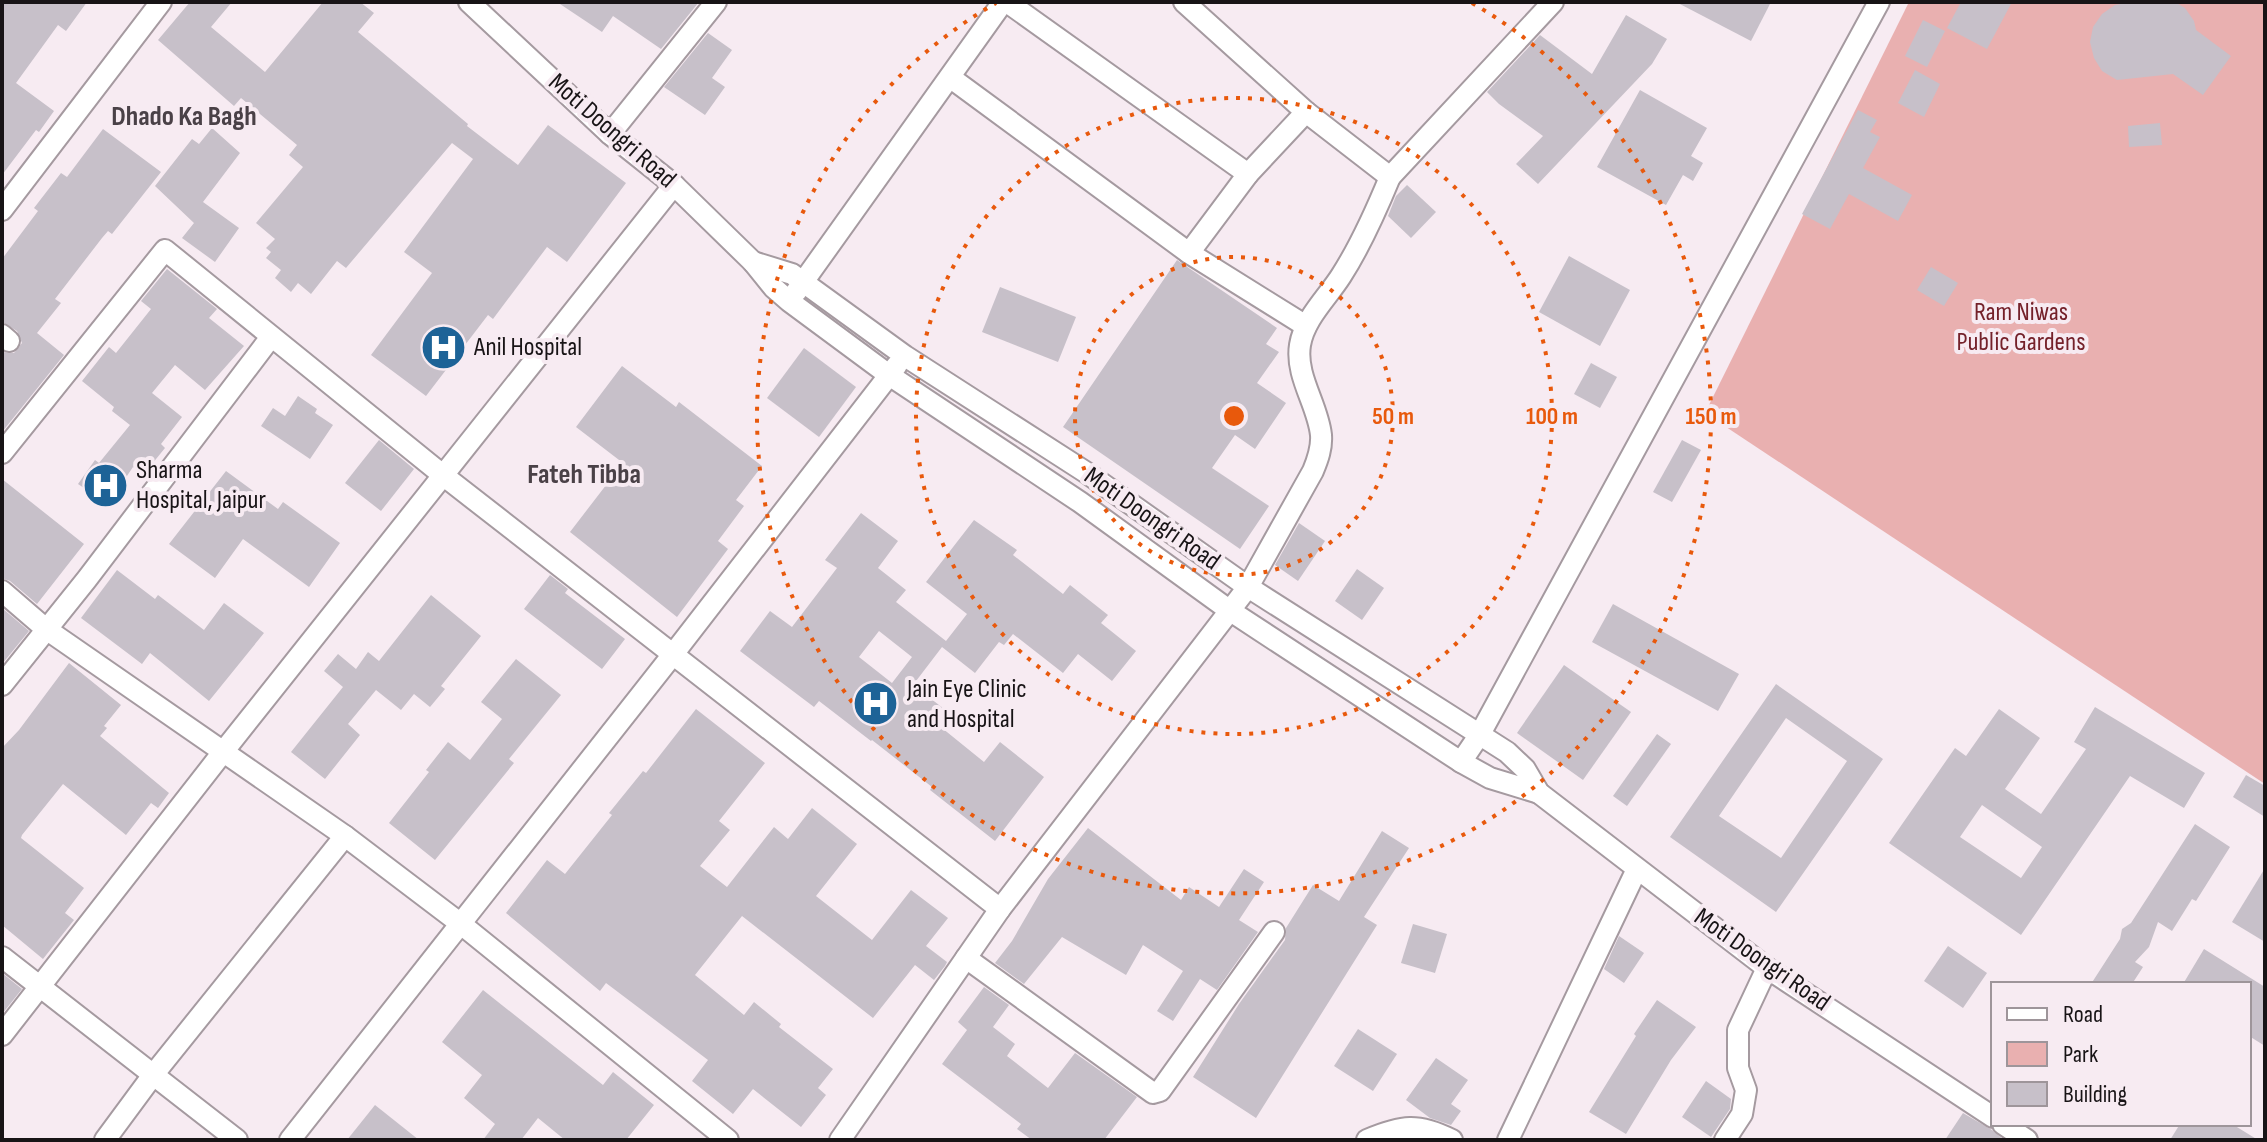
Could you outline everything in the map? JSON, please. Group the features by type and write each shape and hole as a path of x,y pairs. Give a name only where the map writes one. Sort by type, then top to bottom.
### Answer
{"street":[{"path":"2,210 161,2"},
{"name":"Moti Doongri Road","path":"469,2 610,134 674,185 753,262 774,288 889,375 1095,513 1229,610 1461,762 1490,778 1539,793 1767,968 1991,1116"},
{"path":"610,134 716,2"},
{"path":"789,301 1005,2 1248,174"},
{"path":"1184,2 1306,112 1390,177"},
{"path":"840,1140 1000,909 1248,587 1320,453 1321,434 1301,370 1299,346 1306,326 1342,275 1390,177 1553,2"},
{"path":"1461,762 1480,734 1879,2"},
{"path":"951,78 1189,253 1306,326"},
{"path":"1189,253 1248,174 1306,112"},
{"path":"2,1035 674,185"},
{"path":"2,453 165,250 444,476 1000,909"},
{"name":"Moti Doongri Road","path":"753,262 780,269 803,283 905,356 1111,490 1248,587 1507,752 1525,769 1539,793"},
{"path":"2,685 271,337"},
{"path":"290,1140 905,356"},
{"path":"1095,513 1111,490"},
{"path":"2,591 46,629 345,836 461,924 728,1140"},
{"path":"105,1140 153,1075 345,836"},
{"path":"1508,1140 1637,869"},
{"path":"966,958 1153,1093 1160,1091 1274,932"},
{"path":"2,957 237,1140"},
{"path":"1725,1140 1742,1114 1746,1090 1738,1068 1738,1030 1767,968"},
{"path":"2006,1126 2027,1140"},
{"path":"1367,1140 1393,1129 1412,1127 1434,1131 1452,1140"}],"green space":[{"name":"Ram Niwas Public Gardens","path":"1909,2 2265,2 2265,784 1705,413"}],"building":[{"path":"2,2 87,2 66,31 58,25 16,83 54,111 2,175"},
{"path":"190,2 232,2 211,27 265,72 323,2 360,2 374,13 358,32 467,126 518,165 548,125 626,183 567,262 547,247 493,319 488,315 426,396 371,355 432,273 404,252 473,159 452,143 346,268 337,261 311,294 298,283 291,292 275,278 281,270 266,258 271,252 266,248 275,239 256,223 303,167 289,155 297,145 241,98 234,106 158,40"},
{"path":"557,2 699,2 661,49 613,16 602,32"},
{"path":"1676,2 1771,2 1751,41"},
{"path":"1961,2 2012,2 1987,49 1947,28"},
{"path":"2175,2 2185,8 2196,30 2231,56 2203,95 2173,74 2117,80 2102,71 2094,58 2090,42 2093,27 2102,14 2115,5"},
{"path":"1626,15 1667,39 1652,64 1538,184 1516,164 1543,136 1487,92 1540,35 1592,74"},
{"path":"1923,20 1945,31 1927,67 1905,56"},
{"path":"708,33 732,50 712,78 725,87 705,115 664,87"},
{"path":"1915,70 1940,84 1924,117 1898,103"},
{"path":"1640,90 1707,128 1691,156 1703,163 1693,181 1683,175 1666,205 1597,167"},
{"path":"1858,110 1877,120 1870,132 1880,137 1863,168 1912,195 1898,221 1849,194 1830,229 1802,214"},
{"path":"2160,123 2162,145 2129,147 2128,126"},
{"path":"212,128 240,153 203,202 239,228 215,262 182,238 194,223 155,186 192,139 199,144"},
{"path":"103,129 161,172 112,234 108,231 102,238 55,299 61,303 37,333 64,355 2,432 2,352 14,353 22,343 17,331 2,322 2,259 38,211 34,208 61,173 67,177"},
{"path":"1407,185 1436,212 1411,238 1388,216 1396,196"},
{"path":"1569,256 1630,290 1600,346 1539,312"},
{"path":"1177,260 1277,328 1266,344 1279,352 1257,383 1286,403 1255,449 1235,435 1212,468 1269,506 1240,549 1063,427"},
{"path":"1931,267 1958,283 1944,306 1917,290"},
{"path":"167,269 217,309 209,318 244,346 205,390 175,365 152,393 182,417 161,444 165,448 143,475 133,467 108,504 78,484 95,460 99,463 130,425 112,411 114,407 82,381 109,347 116,353 151,309 141,301"},
{"path":"1000,287 1076,317 1058,362 982,332"},
{"path":"804,348 856,387 819,437 767,398"},
{"path":"1591,363 1617,377 1600,408 1574,394"},
{"path":"622,366 676,407 679,402 762,466 736,500 744,506 718,541 728,549 677,617 570,532 623,463 576,427"},
{"path":"298,396 333,425 310,459 261,426 273,408 285,416"},
{"path":"379,440 414,469 381,511 345,483"},
{"path":"1682,440 1701,450 1672,502 1653,492"},
{"path":"226,471 278,509 283,502 340,543 309,587 243,539 215,578 169,544"},
{"path":"2,479 84,544 37,604 2,578"},
{"path":"861,513 898,541 878,568 906,590 896,602 946,641 967,614 926,582 974,520 1017,550 1013,555 1063,594 1070,585 1108,615 1101,623 1136,651 1112,681 1078,654 1063,673 1013,634 1004,645 999,642 975,673 942,647 913,685 952,715 942,728 984,762 1000,742 1044,777 995,841 872,740 819,701 814,707 740,651 770,611 792,627 837,568 825,560","holes":["879,631 912,657 892,683 859,657"]},
{"path":"1299,523 1325,541 1298,581 1275,565"},
{"path":"1357,569 1384,588 1362,620 1335,601"},
{"path":"117,570 155,599 158,595 204,630 224,603 264,633 209,701 150,653 142,664 81,618"},
{"path":"550,575 568,589 565,593 625,639 602,669 524,609"},
{"path":"431,595 481,636 441,686 445,689 430,707 414,694 401,710 376,690 348,724 360,735 325,779 291,752 343,687 324,671 338,654 356,669 368,652 379,661"},
{"path":"1613,604 1739,674 1718,711 1592,642"},
{"path":"2,608 29,631 2,664"},
{"path":"516,659 561,695 509,759 514,763 435,860 389,823 448,742 470,760 502,719 481,702"},
{"path":"69,663 121,705 100,736 169,793 158,808 151,803 126,835 63,784 22,835 21,838 84,888 65,913 74,920 43,959 2,925 2,748"},
{"path":"1564,665 1631,712 1583,780 1517,733"},
{"path":"1776,684 1883,759 1776,912 1670,837","holes":["1786,718 1847,761 1781,858 1719,816"]},
{"path":"2095,707 2205,773 2184,808 2130,776 2021,935 1889,843 1955,748 1966,756 1999,709 2040,738 2005,789 2041,814 2086,749 2074,742","holes":["1982,805 2042,847 2021,878 1960,837"]},
{"path":"696,709 765,763 719,821 730,830 700,866 727,887 774,827 788,839 812,808 857,844 816,896 872,940 911,890 948,918 926,946 947,962 945,966 934,980 915,965 873,1018 742,916 695,975 744,1015 754,1002 781,1024 779,1027 833,1069 818,1088 826,1095 801,1127 753,1089 733,1114 692,1081 708,1060 606,983 600,991 506,913 547,860 565,874 612,815 609,813 643,771 646,773"},
{"path":"1657,734 1671,744 1627,806 1613,796"},
{"path":"2246,775 2265,786 2265,817 2233,797"},
{"path":"2195,824 2230,847 2196,901 2192,899 2172,931 2158,922 2149,947 2135,962 2143,967 2133,982 2092,982 2120,939 2122,929 2131,923"},
{"path":"1088,828 1181,900 1189,887 1219,907 1244,869 1264,882 1239,920 1258,932 1217,990 1200,979 1173,1021 1157,1011 1183,971 1143,945 1126,975 1062,937 1024,984 995,963 1012,941 1048,879"},
{"path":"1382,831 1409,848 1364,917 1377,925 1256,1118 1193,1077 1239,1004 1285,940 1286,928 1313,885 1339,901"},
{"path":"2265,868 2265,942 2232,922"},
{"path":"1413,924 1447,934 1435,973 1401,963"},
{"path":"1619,936 1644,953 1624,983 1604,969"},
{"path":"1948,946 1987,973 1963,1008 1924,981"},
{"path":"2204,949 2265,987 2265,1046 2251,1037 2251,982 2184,982"},
{"path":"2,973 22,989 2,1014"},
{"path":"984,987 1009,1005 993,1027 1015,1044 1007,1056 1048,1088 1075,1053 1137,1097 1104,1140 1032,1140 1017,1129 1021,1124 942,1064 967,1030 958,1022"},
{"path":"483,990 603,1085 613,1072 654,1105 626,1140 565,1140 538,1118 521,1140 483,1140 495,1124 464,1098 482,1075 442,1042"},
{"path":"1657,1000 1696,1027 1671,1060 1626,1134 1589,1112"},
{"path":"1358,1029 1397,1054 1373,1091 1334,1066"},
{"path":"1436,1058 1468,1080 1451,1104 1461,1111 1451,1125 1430,1118 1406,1100"},
{"path":"1706,1081 1731,1099 1730,1109 1711,1137 1682,1117"},
{"path":"375,1105 419,1140 347,1140"},
{"path":"1963,1113 1992,1130 2004,1140 1945,1140"},
{"path":"2179,1126 2235,1126 2258,1140 2170,1140"}],"place":[{"name":"Anil Hospital","path":"443,347"},
{"name":"Sharma Hospital, Jaipur","path":"105,485"},
{"name":"Jain Eye Clinic and Hospital","path":"876,704"}],"district":[{"name":"Dhado Ka Bagh","path":"184,116"},
{"name":"Fateh Tibba","path":"584,474"}]}
